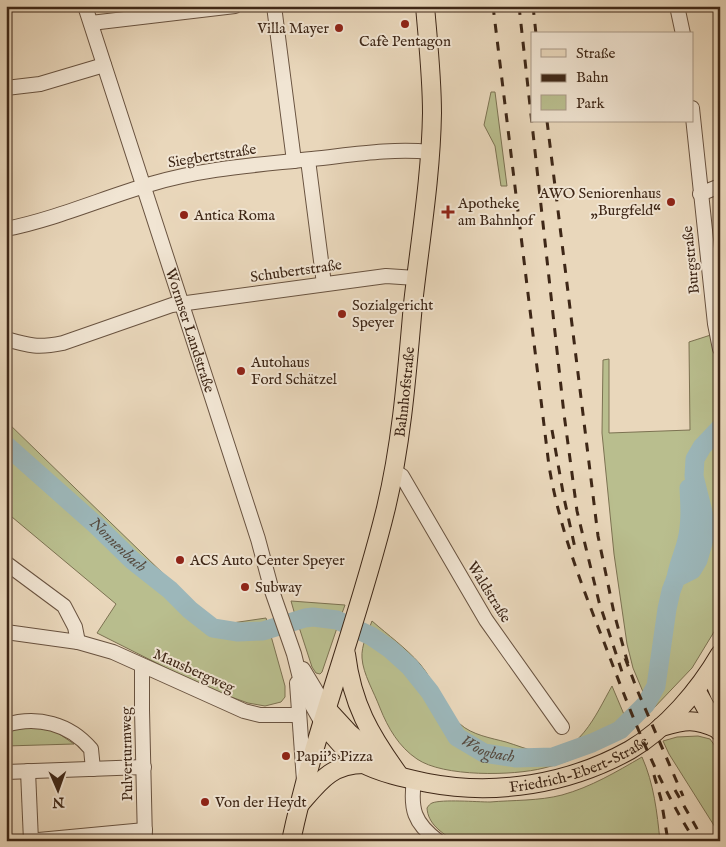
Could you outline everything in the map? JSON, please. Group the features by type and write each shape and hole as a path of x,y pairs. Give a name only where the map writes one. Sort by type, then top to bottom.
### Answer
{"main road":[{"name":"Bahnhofstraße","path":"324,716 357,611 394,471 430,152 432,93 425,6"},
{"path":"347,644 353,688 363,718 376,743 407,777"},
{"name":"Friedrich-Ebert-Straße","path":"324,716 355,758 381,772 449,787 479,788 529,785 557,780 592,768 631,749 660,727 696,690 720,654"},
{"path":"710,671 720,695"},
{"path":"696,690 719,731"},
{"path":"291,841 304,783 324,716"},
{"name":"Friedrich-Ebert-Straße","path":"324,716 407,777"},
{"path":"660,727 694,720 705,723 719,731"},
{"path":"299,805 322,779 334,770 343,766 364,764"}],"street":[{"name":"Wormser Landstraße","path":"86,6 142,187 258,539 278,611 294,654 324,716"},
{"path":"91,23 235,6"},
{"path":"274,6 294,161"},
{"path":"677,6 683,32"},
{"path":"6,88 40,84 104,65"},
{"name":"Burgstraße","path":"693,122 700,194 720,349"},
{"name":"Siegbertstraße","path":"6,229 142,187 195,173 374,153 430,152"},
{"path":"308,160 324,284"},
{"path":"700,194 720,186"},
{"name":"Schubertstraße","path":"6,339 30,346 43,347 181,304 386,276 416,278"},
{"name":"Waldstraße","path":"394,471 402,476 486,620 562,727"},
{"path":"6,564 64,606 75,627 78,642"},
{"name":"Mausbergweg","path":"6,632 78,642 113,652 244,711 260,715 299,715"},
{"path":"294,654 304,783"},
{"name":"Pulverturmweg","path":"142,666 145,836"},
{"path":"6,725 22,721 40,721 62,727 78,736 91,749 93,769"},
{"path":"6,772 144,767"},
{"path":"28,771 30,841 145,836"},
{"path":"407,777 415,816 424,828 438,841"}],"green space":[{"path":"491,92 495,92 507,186 501,186 495,146 484,125"},
{"path":"720,332 720,622 692,668 651,711 633,668 627,644 614,554 602,433 603,360 609,359 609,433 690,430 689,342"},
{"path":"6,421 211,620 232,623 266,618 285,686 285,697 281,702 265,706 248,703 206,688 97,633 116,604 6,512"},
{"path":"291,601 345,605 341,616 313,613 295,615"},
{"path":"314,621 338,625 320,674 316,673 312,667 298,624"},
{"path":"372,621 403,647 426,671 448,711 454,718 465,728 476,733 539,752 553,752 565,749 584,732 612,686 631,731 578,757 531,771 497,773 460,772 429,765 417,759 405,749 390,730 367,677 362,653"},
{"path":"27,726 55,731 74,744 6,746 6,730"},
{"path":"698,736 710,739 720,759 720,835 669,754 663,741 677,737"},
{"path":"642,757 652,788 660,841 454,841 436,827 428,814 428,806 437,802 490,802 562,795 613,774"}],"waterway":[{"name":"Woogbach","path":"6,445 97,526 132,560 213,628 238,632 263,631 305,618 337,620 371,636 390,649 410,667 430,692 457,737 484,753 516,758 553,757 592,743 620,730 646,704 656,686 671,591 676,578 692,570 698,560 705,536 706,524 694,476 695,459 702,447 720,428"},
{"name":"Woogbach","path":"676,578 688,534 690,514 689,488"}],"railway":[{"path":"493,6 549,466 558,510 578,574 632,715 667,793 695,841"},
{"path":"519,6 531,115"},
{"path":"533,6 536,32"},
{"path":"532,122 564,414 577,511 599,602 622,672"},
{"path":"547,122 598,536 614,613 628,664"},
{"path":"552,430 575,548"},
{"path":"625,658 683,796"},
{"path":"654,775 661,799 668,841"},
{"path":"675,790 704,841"}],"place":[{"name":"Cafè Pentagon","path":"405,24"},
{"name":"Villa Mayer","path":"339,28"},
{"name":"AWO Seniorenhaus „Burgfeld“","path":"671,202"},
{"name":"Apotheke am Bahnhof","path":"448,212"},
{"name":"Antica Roma","path":"184,215"},
{"name":"Sozialgericht Speyer","path":"342,314"},
{"name":"Autohaus Ford Schätzel","path":"241,371"},
{"name":"ACS Auto Center Speyer","path":"180,560"},
{"name":"Subway","path":"245,587"},
{"name":"Papii's Pizza","path":"286,756"},
{"name":"Von der Heydt","path":"205,802"}],"water label":[{"name":"Nonnenbach","path":"118,546"}]}
